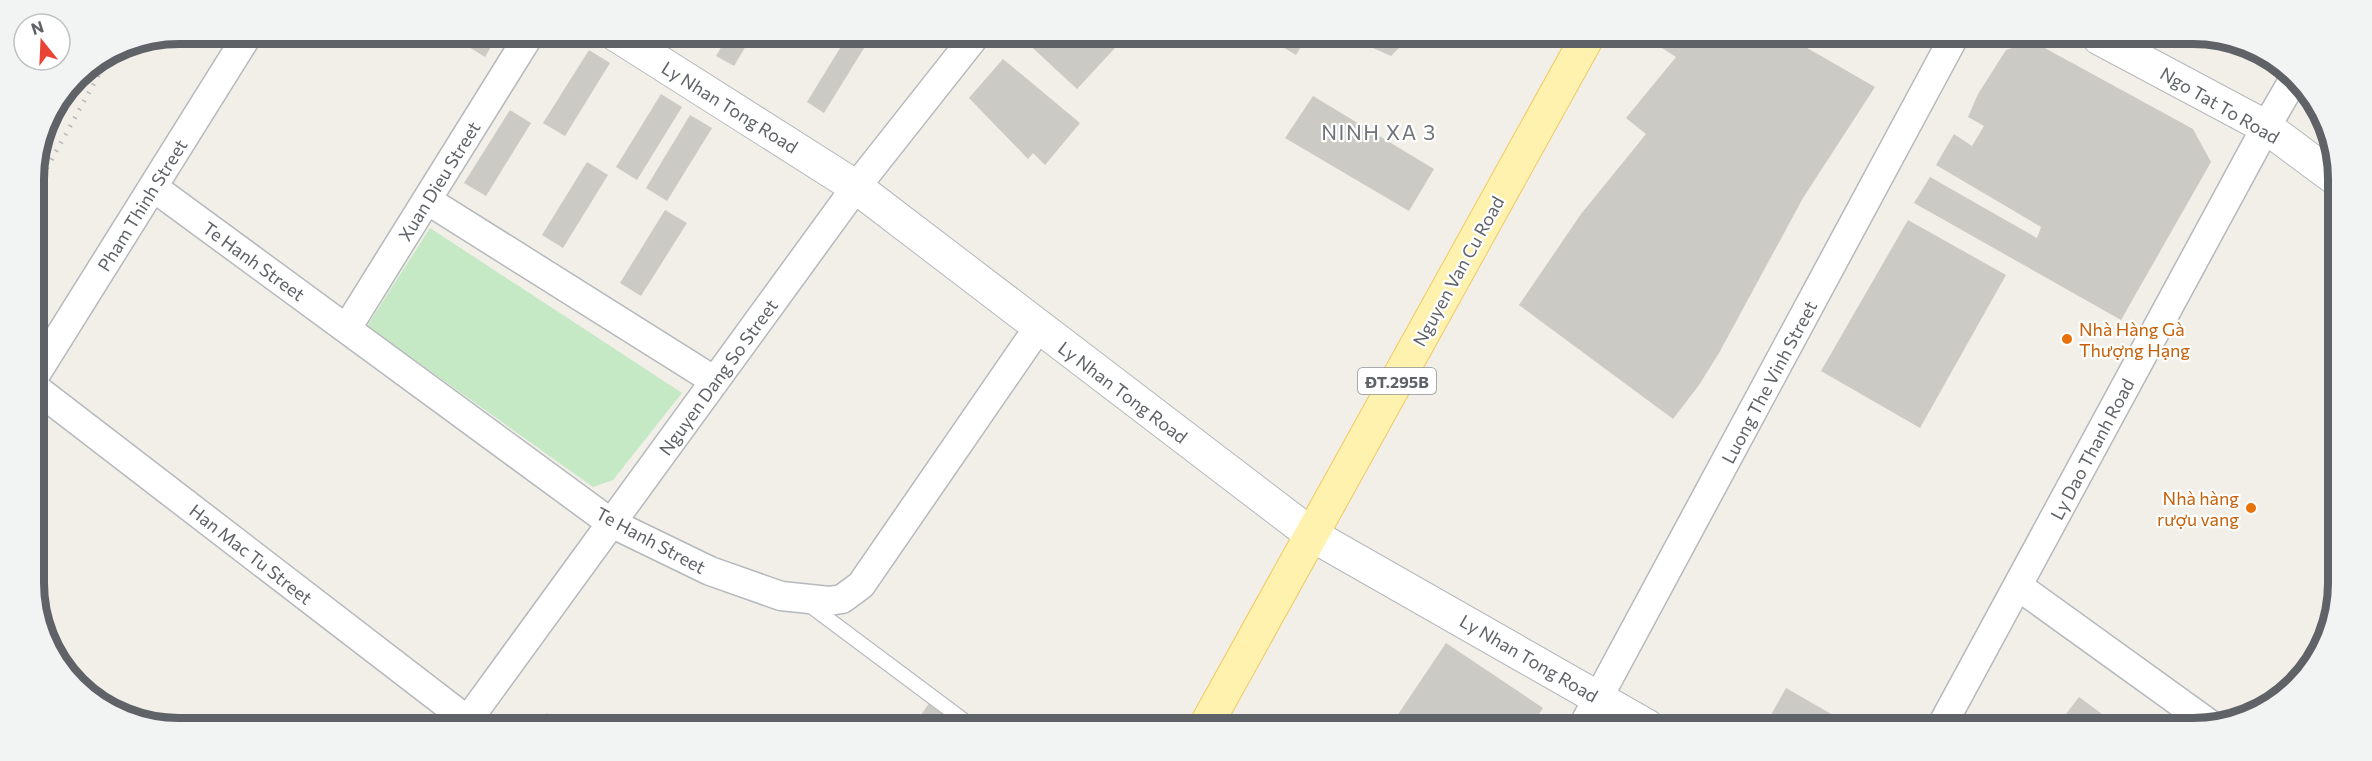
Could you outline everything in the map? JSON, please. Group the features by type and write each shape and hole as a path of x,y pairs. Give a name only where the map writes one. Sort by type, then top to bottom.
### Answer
{"main road":[{"name":"Nguyen Van Cu Road","path":"1210,717 1584,44"}],"street":[{"name":"Pham Thinh Street","path":"44,361 242,44"},
{"name":"Xuan Dieu Street","path":"347,328 524,44"},
{"name":"Ly Nhan Tong Road","path":"631,44 856,187 1312,535 1632,717"},
{"name":"Nguyen Dang So Street","path":"469,718 856,187 969,44"},
{"name":"Luong The Vinh Street","path":"1588,717 1950,44"},
{"name":"Ngo Tat To Road","path":"2110,44 2266,127 2328,173"},
{"name":"Ly Dao Thanh Road","path":"1946,717 2291,85"},
{"name":"Te Hanh Street","path":"153,187 611,523 710,571 772,593 802,599 830,601 842,599 861,585 1038,328"},
{"path":"427,200 715,381"},
{"name":"Han Mac Tu Street","path":"44,395 461,718"},
{"path":"2018,586 2200,717"}],"lane":[{"path":"802,599 960,718"}],"green space":[{"path":"430,228 682,393 613,480 593,487 367,326"}],"building":[{"path":"464,44 493,44 485,57"},
{"path":"723,44 747,44 734,66 716,56"},
{"path":"842,44 866,44 824,113 807,102"},
{"path":"1028,44 1119,44 1077,89"},
{"path":"1283,44 1303,44 1296,55 1281,46"},
{"path":"1364,44 1403,44 1391,56"},
{"path":"1656,44 1800,44 1875,87 1803,198 1719,353 1699,385 1673,419 1519,305 1581,214 1646,134 1626,118 1676,57"},
{"path":"2023,44 2037,44 2193,129 2211,162 2121,320 1914,203 1930,177 2037,238 2041,227 1936,165 1954,134 1972,146 1984,126 1968,117 1978,94 2006,50"},
{"path":"589,50 610,63 565,136 543,123"},
{"path":"1003,59 1080,123 1045,165 1033,153 1028,159 969,98"},
{"path":"661,94 682,107 637,180 616,167"},
{"path":"1313,96 1434,169 1409,211 1285,138"},
{"path":"510,110 531,123 486,196 464,183"},
{"path":"690,115 712,128 667,201 646,188"},
{"path":"587,162 608,175 563,248 542,235"},
{"path":"665,210 687,223 641,296 620,283"},
{"path":"1908,220 2006,275 1920,428 1821,371"},
{"path":"1446,643 1543,708 1537,717 1397,716"},
{"path":"1786,688 1837,717 1770,717"},
{"path":"2079,697 2106,717 2064,717"},
{"path":"930,702 952,718 919,718"},
{"path":"547,713 553,718 543,718"}],"railway":[{"path":"44,173 104,66"}],"place":[{"name":"Nhà Hàng Gà Thượng Hạng","path":"2067,339"},
{"name":"Nhà hàng rượu vang","path":"2251,508"}],"district":[{"name":"NINH XA 3","path":"1379,131"}]}
